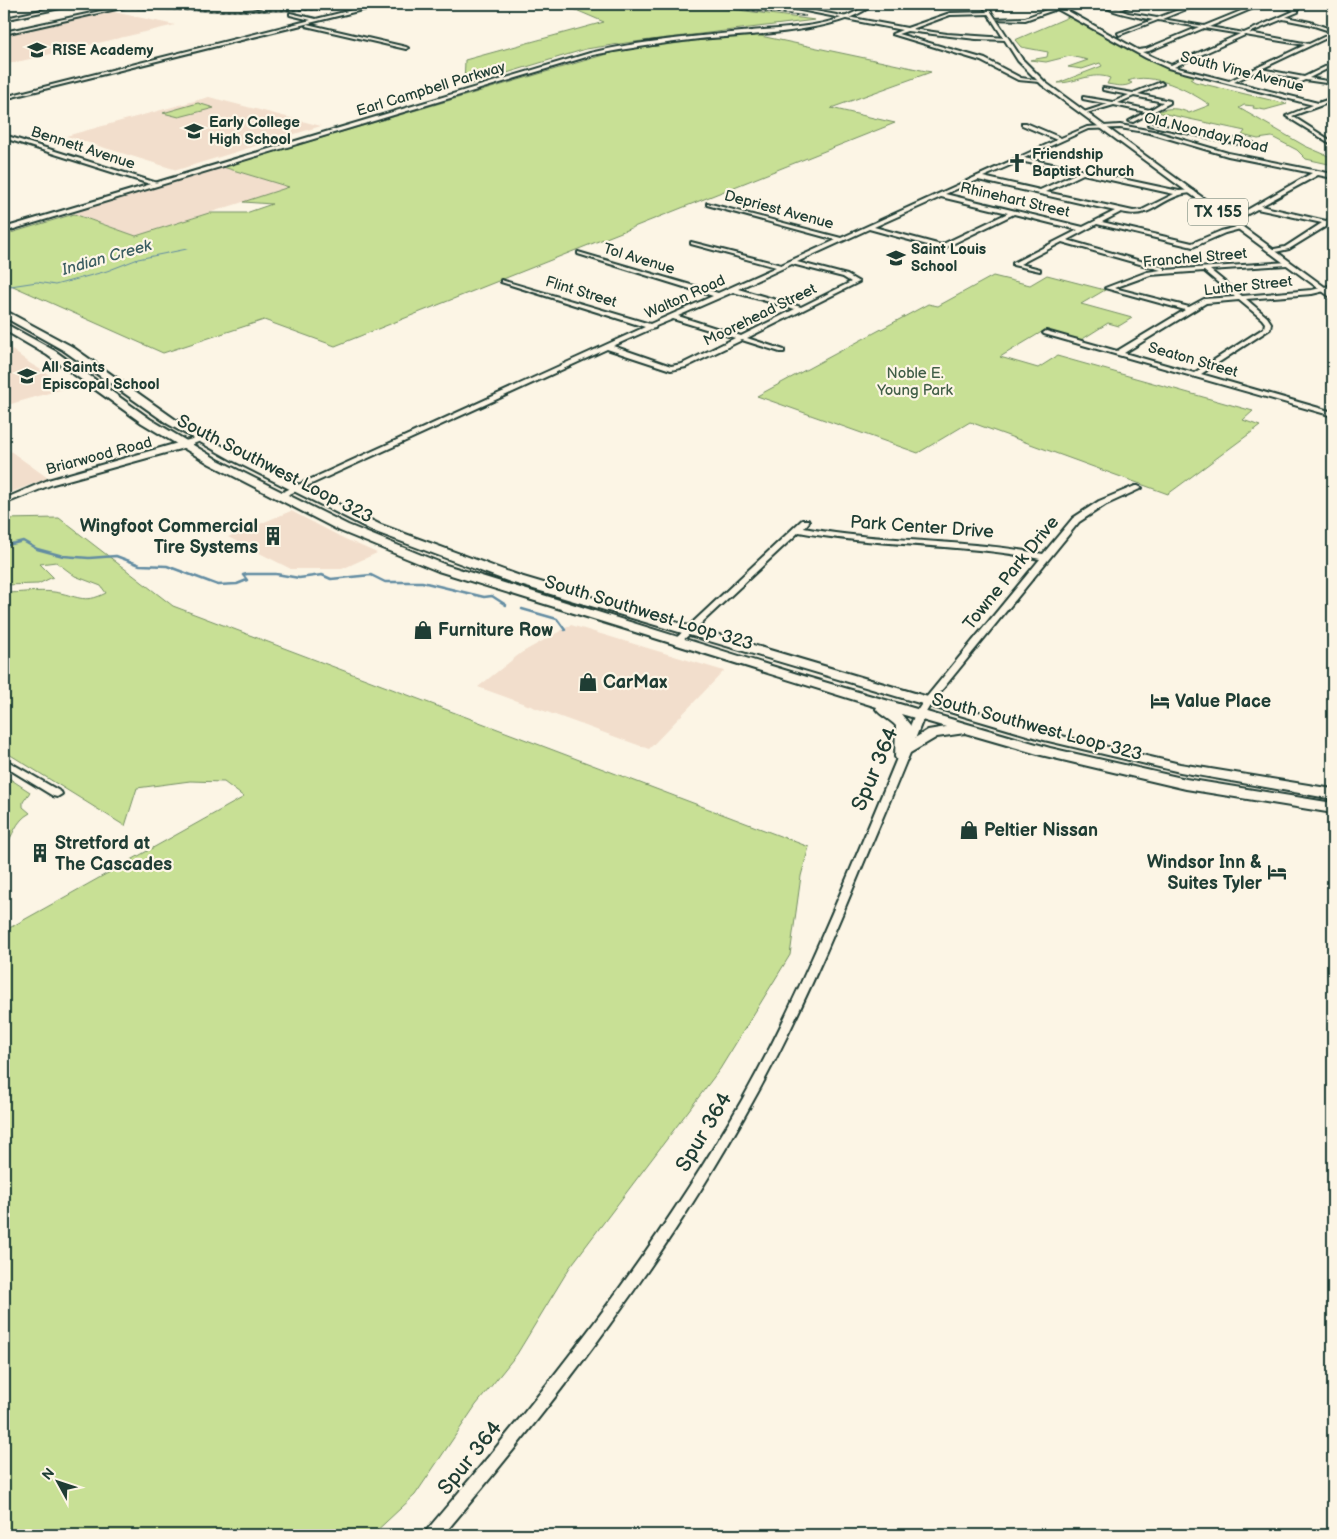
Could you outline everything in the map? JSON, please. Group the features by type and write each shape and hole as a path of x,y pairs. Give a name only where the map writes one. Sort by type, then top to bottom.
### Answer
{"highway":[{"name":"South Southwest Loop 323","path":"4,313 82,357 155,410 202,439 378,528 443,554 515,579 1049,737 1135,758 1237,779 1333,794"},
{"name":"South Southwest Loop 323","path":"4,326 59,358 136,414 185,446 357,534 442,568 802,680 1072,758 1154,778 1333,808"},
{"path":"4,326 35,329"},
{"path":"802,680 894,715 904,728 904,753"},
{"path":"904,753 933,733 950,730 975,730"}],"main road":[{"name":"Earl Campbell Parkway","path":"841,17 856,10 863,4"},
{"name":"Earl Campbell Parkway","path":"4,225 590,53 638,45 812,24 861,12 871,4"},
{"name":"TX 155","path":"984,4 1022,63 1040,80 1333,296"},
{"name":"Earl Campbell Parkway","path":"4,230 152,183"}],"street":[{"path":"6,17 64,6 58,4"},
{"path":"4,33 133,4"},
{"path":"243,4 254,6 271,4"},
{"path":"772,4 904,29 964,37 1006,39"},
{"name":"South Vine Avenue","path":"1052,4 1170,67 1320,105"},
{"path":"1103,4 1115,10 1158,19 1310,45"},
{"path":"1115,10 1132,4"},
{"path":"1120,34 1197,4"},
{"path":"1139,51 1146,50 1261,4"},
{"path":"1170,67 1297,12 1282,4"},
{"path":"1322,4 1333,8"},
{"path":"4,98 320,20 368,5"},
{"path":"993,19 1025,19 1058,7"},
{"path":"990,13 952,14 894,34 983,60 1020,79 1040,80"},
{"path":"291,14 320,20"},
{"path":"6,17 18,20"},
{"path":"1284,18 1309,23 1333,33"},
{"path":"27,23 36,26"},
{"path":"304,24 406,48"},
{"path":"1230,82 1333,33"},
{"path":"1321,40 1327,42"},
{"path":"1289,86 1333,64"},
{"path":"1258,70 1333,83"},
{"path":"1083,113 1113,104 1161,82"},
{"path":"1104,89 1168,102 1131,121 1253,145 1234,155"},
{"path":"1085,98 1150,111"},
{"path":"1333,99 1292,113 1288,117 1333,144"},
{"path":"1024,124 1061,140"},
{"name":"Walton Road","path":"280,495 1087,128 1102,127"},
{"name":"Old Noonday Road","path":"1102,127 1136,128 1234,155 1333,176"},
{"name":"Bennett Avenue","path":"4,136 152,183"},
{"path":"1321,137 1327,136"},
{"path":"1192,144 1212,137"},
{"path":"1020,159 1179,193 1192,192"},
{"path":"1041,192 1084,172"},
{"path":"1226,218 1240,216 1317,172"},
{"path":"978,178 1138,213 1179,193"},
{"name":"Rhinehart Street","path":"941,195 1083,229"},
{"name":"Depriest Avenue","path":"709,204 843,240"},
{"path":"1256,207 1331,222"},
{"path":"1038,270 1015,264 1119,210"},
{"path":"870,228 942,247 1014,212"},
{"path":"1095,222 1193,245 1223,232 1241,228"},
{"path":"1271,251 1287,248 1331,222"},
{"path":"1060,240 1169,271"},
{"path":"693,243 783,267"},
{"name":"Tol Avenue","path":"580,254 720,296"},
{"name":"Moorehead Street","path":"609,347 676,368 855,284 856,281 794,262"},
{"name":"Franchel Street","path":"1188,309 1108,288 1143,274 1287,262"},
{"path":"1195,374 1266,329 1268,323 1265,318 1205,269"},
{"name":"Flint Street","path":"503,281 653,327"},
{"name":"Luther Street","path":"1119,353 1188,309 1204,301 1324,290 1333,287"},
{"path":"734,290 802,309"},
{"path":"674,317 782,351"},
{"name":"Seaton Street","path":"1046,333 1333,414"},
{"name":"Briarwood Road","path":"4,502 54,481 185,446 202,439"},
{"name":"Towne Park Drive","path":"928,701 1044,557 1080,517 1102,503 1138,488"},
{"path":"676,641 805,522"},
{"name":"Park Center Drive","path":"798,529 855,539 1010,549 1044,557"},
{"name":"Spur 364","path":"433,1535 519,1432 612,1312 662,1239 731,1130 789,1022 817,962 920,714 928,701"},
{"path":"4,762 57,794"}],"shaded area":[{"name":"RISE Academy","path":"109,11 175,25 4,65 4,34"},
{"name":"Early College High School","path":"209,97 321,126 177,170 66,136"},
{"path":"223,167 290,187 136,236 72,213"},
{"name":"All Saints Episcopal School","path":"4,344 31,364 70,387 4,406"},
{"path":"4,445 6,448 48,478 4,495"},
{"path":"291,511 377,553 342,569 291,569 228,537"},
{"path":"571,625 724,671 649,749 478,687 521,653"}],"green space":[{"path":"562,4 666,4 723,8 815,20 586,49 464,86 465,60 604,22"},
{"path":"1071,16 1164,67 1196,76 1190,79 1195,82 1287,104 1265,110 1244,105 1239,108 1305,146 1333,158 1333,165 1306,159 1297,150 1272,137 1258,139 1242,135 1245,131 1157,112 1173,109 1189,113 1210,105 1170,84 1148,79 1138,79 1128,81 1132,83 1129,85 1120,86 1107,84 1110,78 1103,76 1058,83 1102,66 1100,63 1082,69 1068,67 1088,60 1070,56 1046,62 1030,60 1047,57 1048,52 1021,47 1015,40"},
{"path":"751,34 931,72 831,108 895,123 335,346 264,320 163,353 4,282 4,235 74,214 136,236 209,213 246,213 272,204 243,202 289,187 223,167 617,51"},
{"path":"198,103 214,108 179,117 163,113"},
{"name":"Noble E. Young Park","path":"1047,275 1105,290 1081,304 1132,318 1119,326 1108,323 1081,340 1045,330 1000,357 1038,368 1057,356 1253,411 1243,420 1260,426 1168,494 970,422 918,453 757,396 928,304 938,306 993,276 1030,285"},
{"path":"59,518 173,606 809,847 801,876 790,955 720,1069 570,1267 517,1354 476,1405 415,1495 372,1535 4,1535 4,931 244,797 224,782 190,781 137,788 125,826 4,751 4,593 48,591 86,599 98,597 106,593 101,586 75,576 56,562 40,564 53,577 38,584 4,585 4,519"},
{"path":"4,775 30,792 23,802 23,807 30,813 18,824 4,848"}],"waterway":[{"name":"Indian Creek","path":"4,287 37,282 55,285 107,271 138,259 187,249"},
{"name":"Indian Creek","path":"4,293 8,297"},
{"name":"Indian Creek","path":"4,301 8,297"},
{"path":"4,546 23,541 37,549 63,556 89,558 116,556 140,565 167,566 218,585 237,584 247,580 243,575 247,574 276,574 299,578 322,575 331,579 371,575 385,582 422,582 484,597 492,596 506,605"},
{"path":"522,609 557,619 565,630"}],"railway":[{"path":"74,4 128,8 235,11 504,4"},
{"path":"696,4 805,16"}],"place":[{"name":"RISE Academy","path":"37,50"},
{"name":"Early College High School","path":"194,131"},
{"name":"Friendship Baptist Church","path":"1017,163"},
{"name":"Saint Louis School","path":"896,258"},
{"name":"All Saints Episcopal School","path":"27,376"},
{"name":"Wingfoot Commercial Tire Systems","path":"273,536"},
{"name":"Furniture Row","path":"423,630"},
{"name":"CarMax","path":"588,682"},
{"name":"Value Place","path":"1160,701"},
{"name":"Peltier Nissan","path":"969,830"},
{"name":"Stretford at The Cascades","path":"40,853"},
{"name":"Windsor Inn & Suites Tyler","path":"1277,872"}]}
